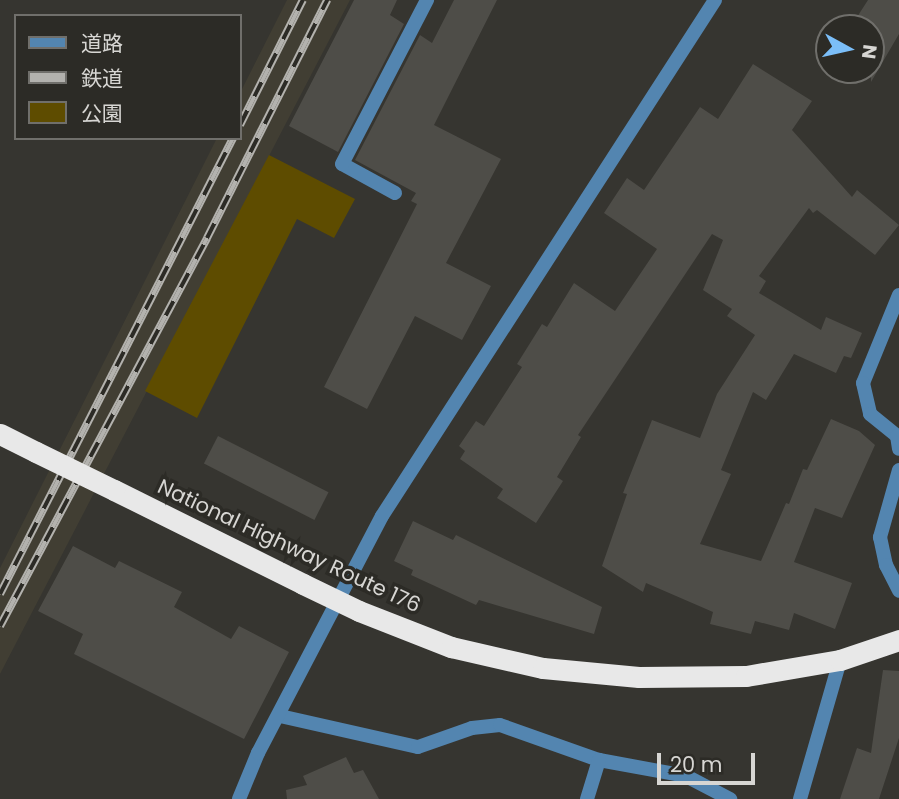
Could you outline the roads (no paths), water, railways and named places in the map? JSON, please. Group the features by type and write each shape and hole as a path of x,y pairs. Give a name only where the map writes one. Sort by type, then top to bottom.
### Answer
{"highway":[{"name":"National Highway Route 176","path":"0,434 359,611 451,647 543,668 571,671 639,677 746,676 841,660 899,640"}],"street":[{"path":"395,193 342,164 427,0"},
{"path":"239,799 258,753 280,716 382,516 715,0"},
{"path":"899,295 863,383 870,414 897,436 899,449"},
{"path":"899,470 880,537 886,565 899,591"},
{"path":"800,799 841,660"},
{"path":"280,716 418,747 472,728 500,725 599,761 686,776 730,799"},
{"path":"587,799 599,761"}],"railway":[{"path":"242,121 303,0"},
{"path":"0,626 207,238 327,0"},
{"path":"0,594 232,140"}]}
